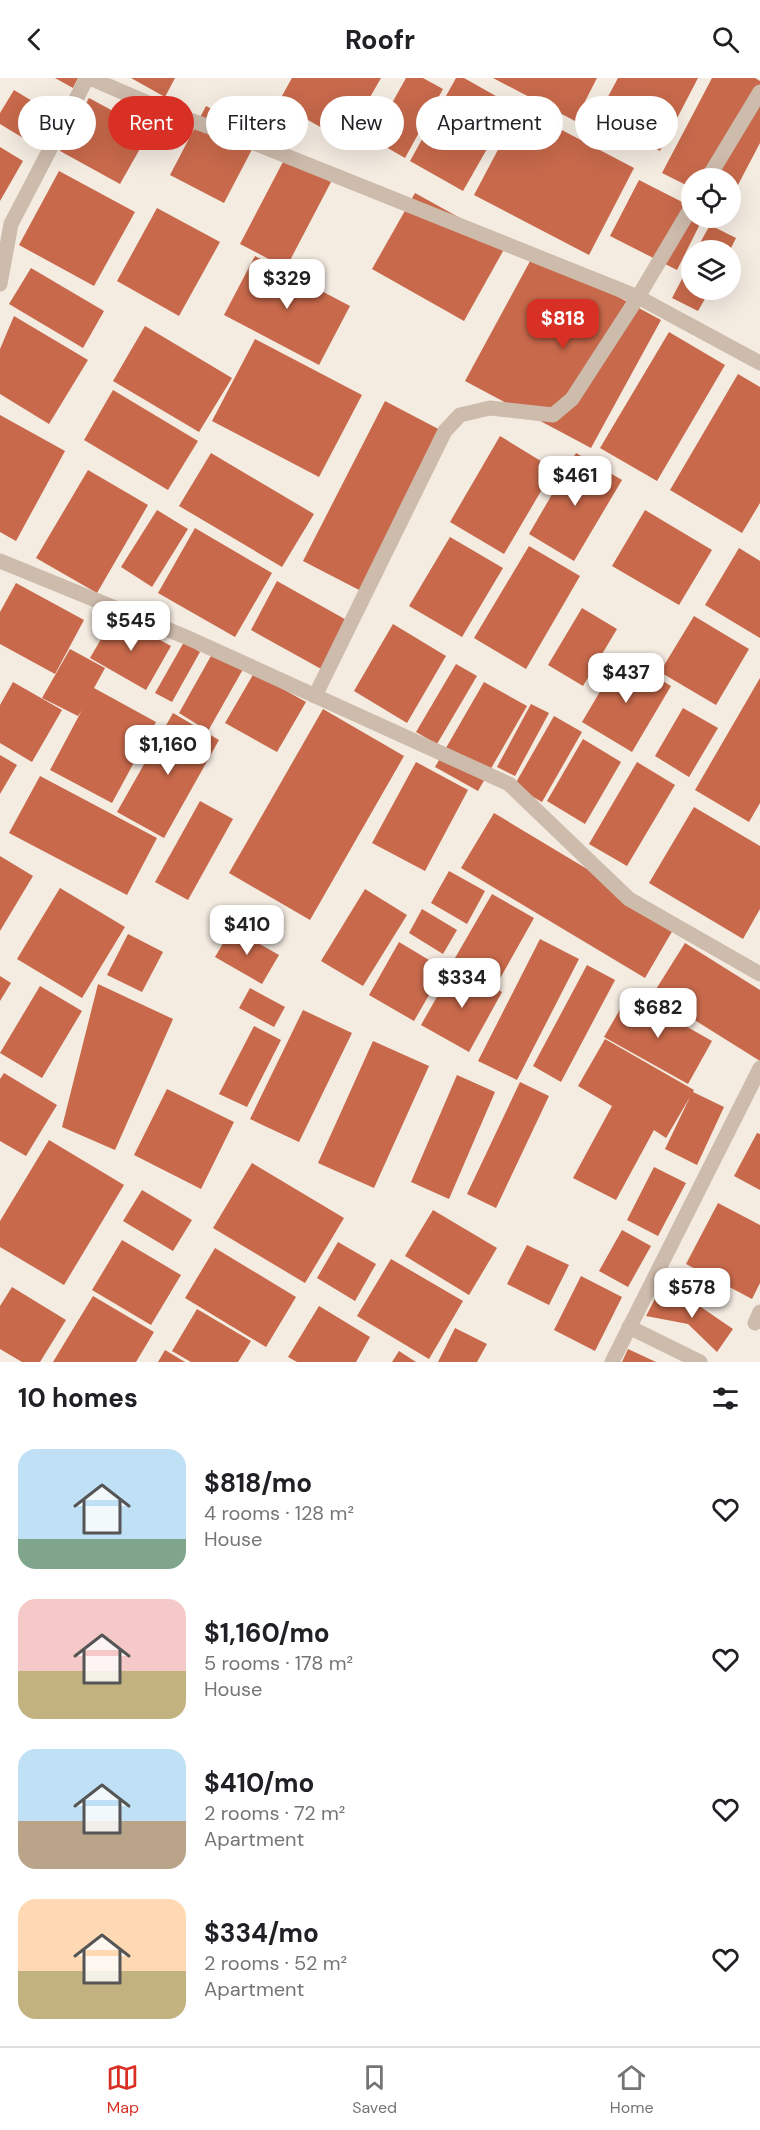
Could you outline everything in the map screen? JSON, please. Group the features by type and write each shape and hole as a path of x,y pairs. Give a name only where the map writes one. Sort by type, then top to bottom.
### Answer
{"street":[{"path":"0,284 6,221 88,78 176,115 249,141 638,297 760,363"},
{"path":"714,168 760,92"},
{"path":"315,696 445,431 460,415 490,408 553,415 572,399 638,297 681,225"},
{"path":"0,561 186,637 509,784 630,899 760,974"},
{"path":"612,1362 760,1068"},
{"path":"629,1327 700,1362"}],"building":[{"path":"55,78 78,78 73,88"},
{"path":"131,78 175,78 166,96"},
{"path":"292,78 381,78 371,96 320,96 320,127 308,120 308,96 282,96"},
{"path":"406,78 423,78 443,89 439,96 416,96 416,138 405,158 391,150 404,150 404,96 396,96"},
{"path":"456,78 464,78 496,96 446,96"},
{"path":"493,78 597,78 588,96 575,96 575,121 563,115 563,96 527,96"},
{"path":"618,78 698,78 678,116 678,96 608,96"},
{"path":"712,78 755,78 760,81 760,143 741,179 741,168 681,168 681,182 662,173 674,150 678,150 678,143"},
{"path":"14,90 24,96 18,96 18,135 0,124 0,113"},
{"path":"96,102 108,108 108,150 139,150 120,184 60,151 96,150"},
{"path":"206,106 206,150 252,150 224,203 170,175 183,150 194,150 194,129"},
{"path":"563,131 575,137 575,150 600,150 634,168 589,255 474,195 498,150 563,150"},
{"path":"0,147 23,161 0,201"},
{"path":"416,150 486,150 463,191 410,161"},
{"path":"285,158 331,182 286,268 240,244"},
{"path":"59,171 135,212 94,286 19,245"},
{"path":"639,180 681,201 681,228 698,228 692,240 681,240 681,262 677,270 610,236"},
{"path":"415,193 507,244 464,321 372,269"},
{"path":"157,208 220,242 179,316 117,281"},
{"path":"708,228 716,228 736,238 735,240 702,240"},
{"path":"535,252 661,320 591,448 465,381"},
{"path":"255,256 350,306 319,365 224,315"},
{"path":"31,268 104,311 83,348 9,304"},
{"path":"681,281 681,300 704,300 698,311 672,298"},
{"path":"14,316 88,360 49,424 0,394 0,349"},
{"path":"145,326 232,378 199,432 113,381"},
{"path":"669,332 725,365 657,481 600,448"},
{"path":"255,339 362,395 319,477 212,421"},
{"path":"738,374 760,387 760,503 742,533 670,490"},
{"path":"113,390 198,441 168,490 84,440"},
{"path":"385,401 446,433 363,592 303,561"},
{"path":"0,415 65,451 16,541 0,532"},
{"path":"500,436 554,469 504,554 450,522"},
{"path":"211,453 314,514 282,567 179,506"},
{"path":"576,453 622,480 574,561 529,534"},
{"path":"88,470 148,505 97,593 36,558"},
{"path":"157,510 188,529 152,587 121,567"},
{"path":"645,510 712,550 679,605 612,566"},
{"path":"195,528 272,573 235,637 158,593"},
{"path":"450,537 503,568 462,637 409,606"},
{"path":"529,546 580,576 526,669 474,638"},
{"path":"739,548 760,561 760,638 705,605"},
{"path":"277,581 350,622 323,670 251,630"},
{"path":"16,583 84,620 55,674 0,644 0,612"},
{"path":"582,608 617,629 583,686 548,665"},
{"path":"115,615 171,646 146,690 90,658"},
{"path":"694,616 749,649 716,705 660,672"},
{"path":"393,624 446,656 407,723 354,691"},
{"path":"184,642 200,652 172,702 155,693"},
{"path":"216,647 246,664 208,731 179,713"},
{"path":"70,649 105,668 94,688 156,722 112,803 50,770 82,710 78,716 42,698"},
{"path":"621,656 671,686 632,752 582,722"},
{"path":"456,664 477,676 437,744 416,732"},
{"path":"254,673 306,702 277,752 225,723"},
{"path":"760,678 760,803 749,822 695,790"},
{"path":"13,682 62,710 32,762 0,743 0,705"},
{"path":"484,682 527,706 478,791 435,767"},
{"path":"531,704 549,713 515,776 497,767"},
{"path":"683,708 718,728 689,777 655,756"},
{"path":"323,709 404,756 310,920 229,873"},
{"path":"173,713 219,740 164,838 117,812"},
{"path":"554,716 582,732 542,802 514,786"},
{"path":"583,739 621,762 585,824 547,801"},
{"path":"0,755 17,765 0,794"},
{"path":"416,762 468,790 425,871 372,843"},
{"path":"637,762 675,785 627,866 589,844"},
{"path":"40,776 157,838 127,895 9,833"},
{"path":"200,801 233,819 188,900 155,882"},
{"path":"694,807 760,846 760,909 743,939 649,883"},
{"path":"494,813 677,923 645,978 461,868"},
{"path":"0,856 33,876 0,931"},
{"path":"449,871 485,891 467,924 431,903"},
{"path":"60,888 125,927 82,998 17,959"},
{"path":"365,889 407,915 363,986 321,961"},
{"path":"492,894 534,918 498,982 455,958"},
{"path":"422,909 457,930 443,954 409,933"},
{"path":"232,928 279,955 262,984 215,957"},
{"path":"128,934 163,952 142,992 107,975"},
{"path":"540,939 579,959 517,1080 478,1061"},
{"path":"399,942 444,969 414,1021 369,995"},
{"path":"685,943 760,990 760,1061 653,994"},
{"path":"455,965 502,992 469,1052 421,1025"},
{"path":"587,965 615,980 561,1082 533,1066"},
{"path":"0,976 11,983 0,1001"},
{"path":"98,984 173,1019 115,1150 62,1127"},
{"path":"40,986 82,1011 42,1078 0,1053"},
{"path":"250,988 285,1007 274,1027 239,1008"},
{"path":"629,994 712,1041 688,1084 604,1037"},
{"path":"303,1010 352,1033 299,1142 250,1119"},
{"path":"254,1026 281,1040 247,1107 219,1094"},
{"path":"605,1039 694,1090 693,1092 724,1107 697,1165 665,1149 690,1097 666,1138 654,1130 616,1200 573,1178 612,1106 578,1086"},
{"path":"373,1041 429,1066 374,1188 318,1163"},
{"path":"4,1073 57,1105 26,1156 0,1141 0,1079"},
{"path":"457,1075 495,1092 449,1199 411,1182"},
{"path":"520,1082 549,1096 496,1208 467,1194"},
{"path":"167,1089 234,1122 201,1189 134,1155"},
{"path":"757,1133 760,1134 760,1190 734,1176"},
{"path":"49,1140 124,1185 64,1285 0,1247 0,1221"},
{"path":"252,1163 344,1218 305,1283 213,1228"},
{"path":"654,1167 686,1183 658,1236 627,1220"},
{"path":"142,1190 192,1220 173,1251 123,1221"},
{"path":"718,1203 760,1225 760,1283 752,1299 686,1264"},
{"path":"433,1210 497,1248 469,1295 405,1256"},
{"path":"622,1230 651,1246 628,1287 599,1271"},
{"path":"122,1240 181,1275 151,1325 92,1290"},
{"path":"338,1242 376,1264 355,1301 317,1278"},
{"path":"527,1245 569,1265 549,1305 507,1284"},
{"path":"215,1248 296,1297 266,1347 185,1298"},
{"path":"391,1259 463,1301 429,1359 357,1316"},
{"path":"581,1276 622,1297 595,1351 554,1330"},
{"path":"12,1287 66,1320 40,1362 22,1362 0,1349 0,1306"},
{"path":"657,1295 695,1303 733,1329 717,1352 688,1324 646,1316"},
{"path":"93,1296 154,1332 136,1362 53,1362"},
{"path":"319,1306 370,1337 356,1362 297,1362 288,1357"},
{"path":"197,1309 251,1341 238,1362 191,1362 172,1351"},
{"path":"455,1328 487,1344 477,1362 438,1362"},
{"path":"628,1349 656,1362 622,1362"},
{"path":"165,1350 185,1362 158,1362"},
{"path":"399,1351 416,1362 392,1362"}]}
